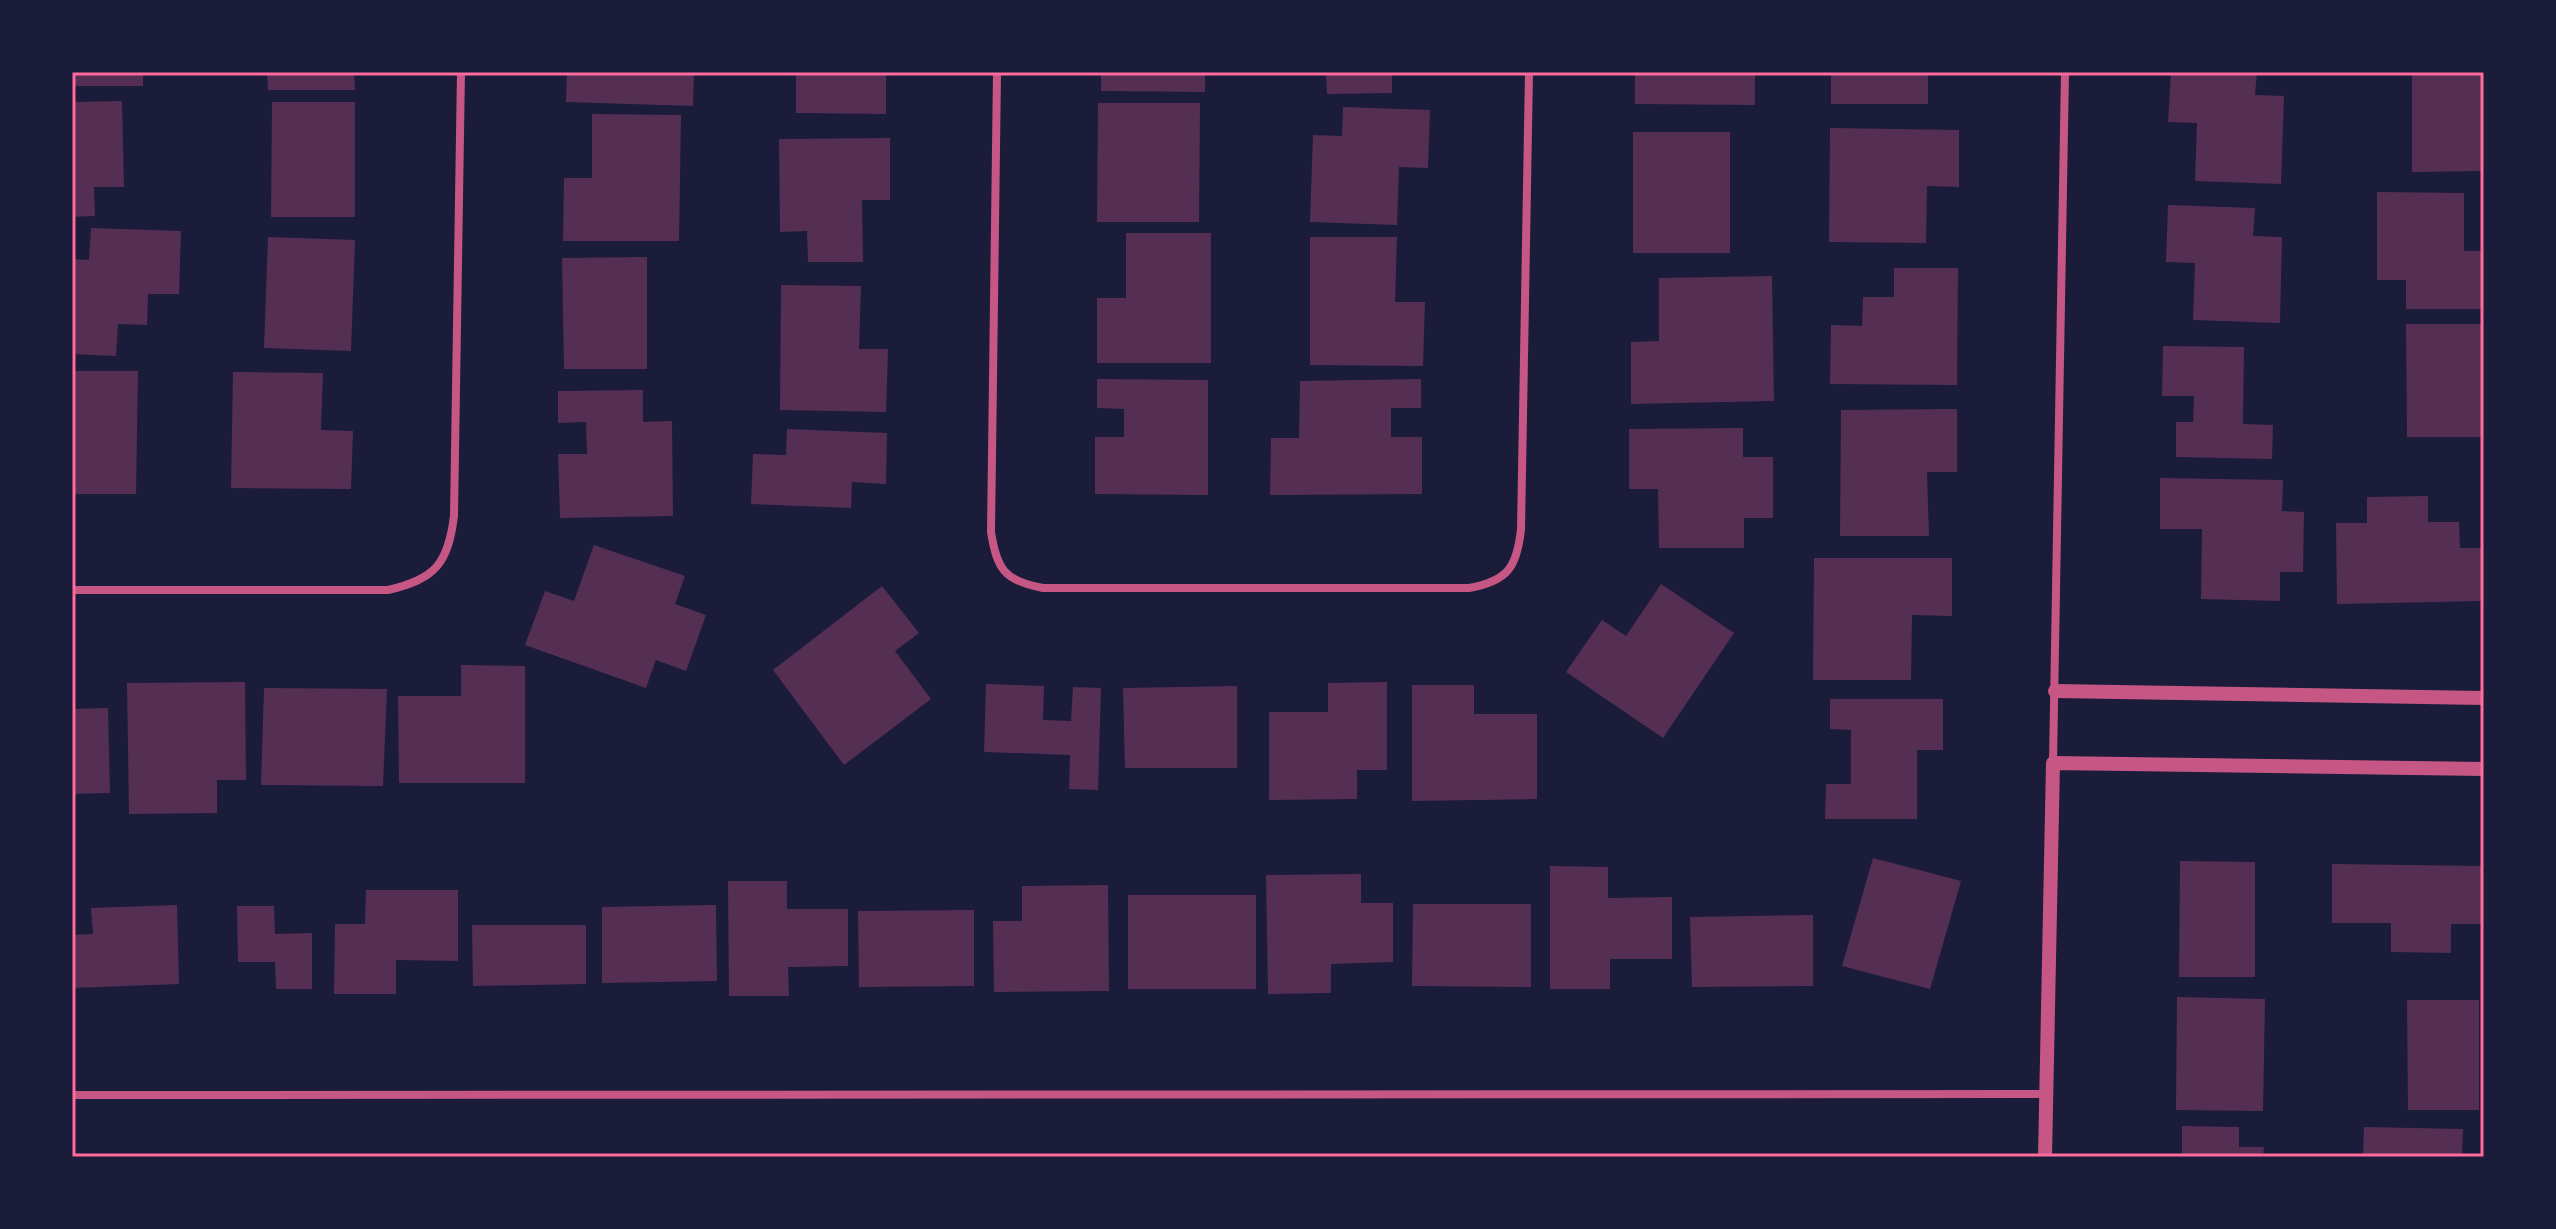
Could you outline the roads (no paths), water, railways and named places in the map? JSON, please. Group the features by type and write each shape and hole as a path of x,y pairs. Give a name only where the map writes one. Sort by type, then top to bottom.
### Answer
{"street":[{"path":"72,590 388,590 415,583 438,568 450,544 454,516 461,72"},
{"path":"997,72 991,532 994,553 1003,572 1020,583 1043,588 1469,588 1491,584 1509,572 1519,550 1529,72"},
{"path":"2045,1157 2065,72"},
{"path":"2055,691 2484,698"},
{"path":"2053,763 2484,769"},
{"path":"72,1095 2045,1094"}]}
